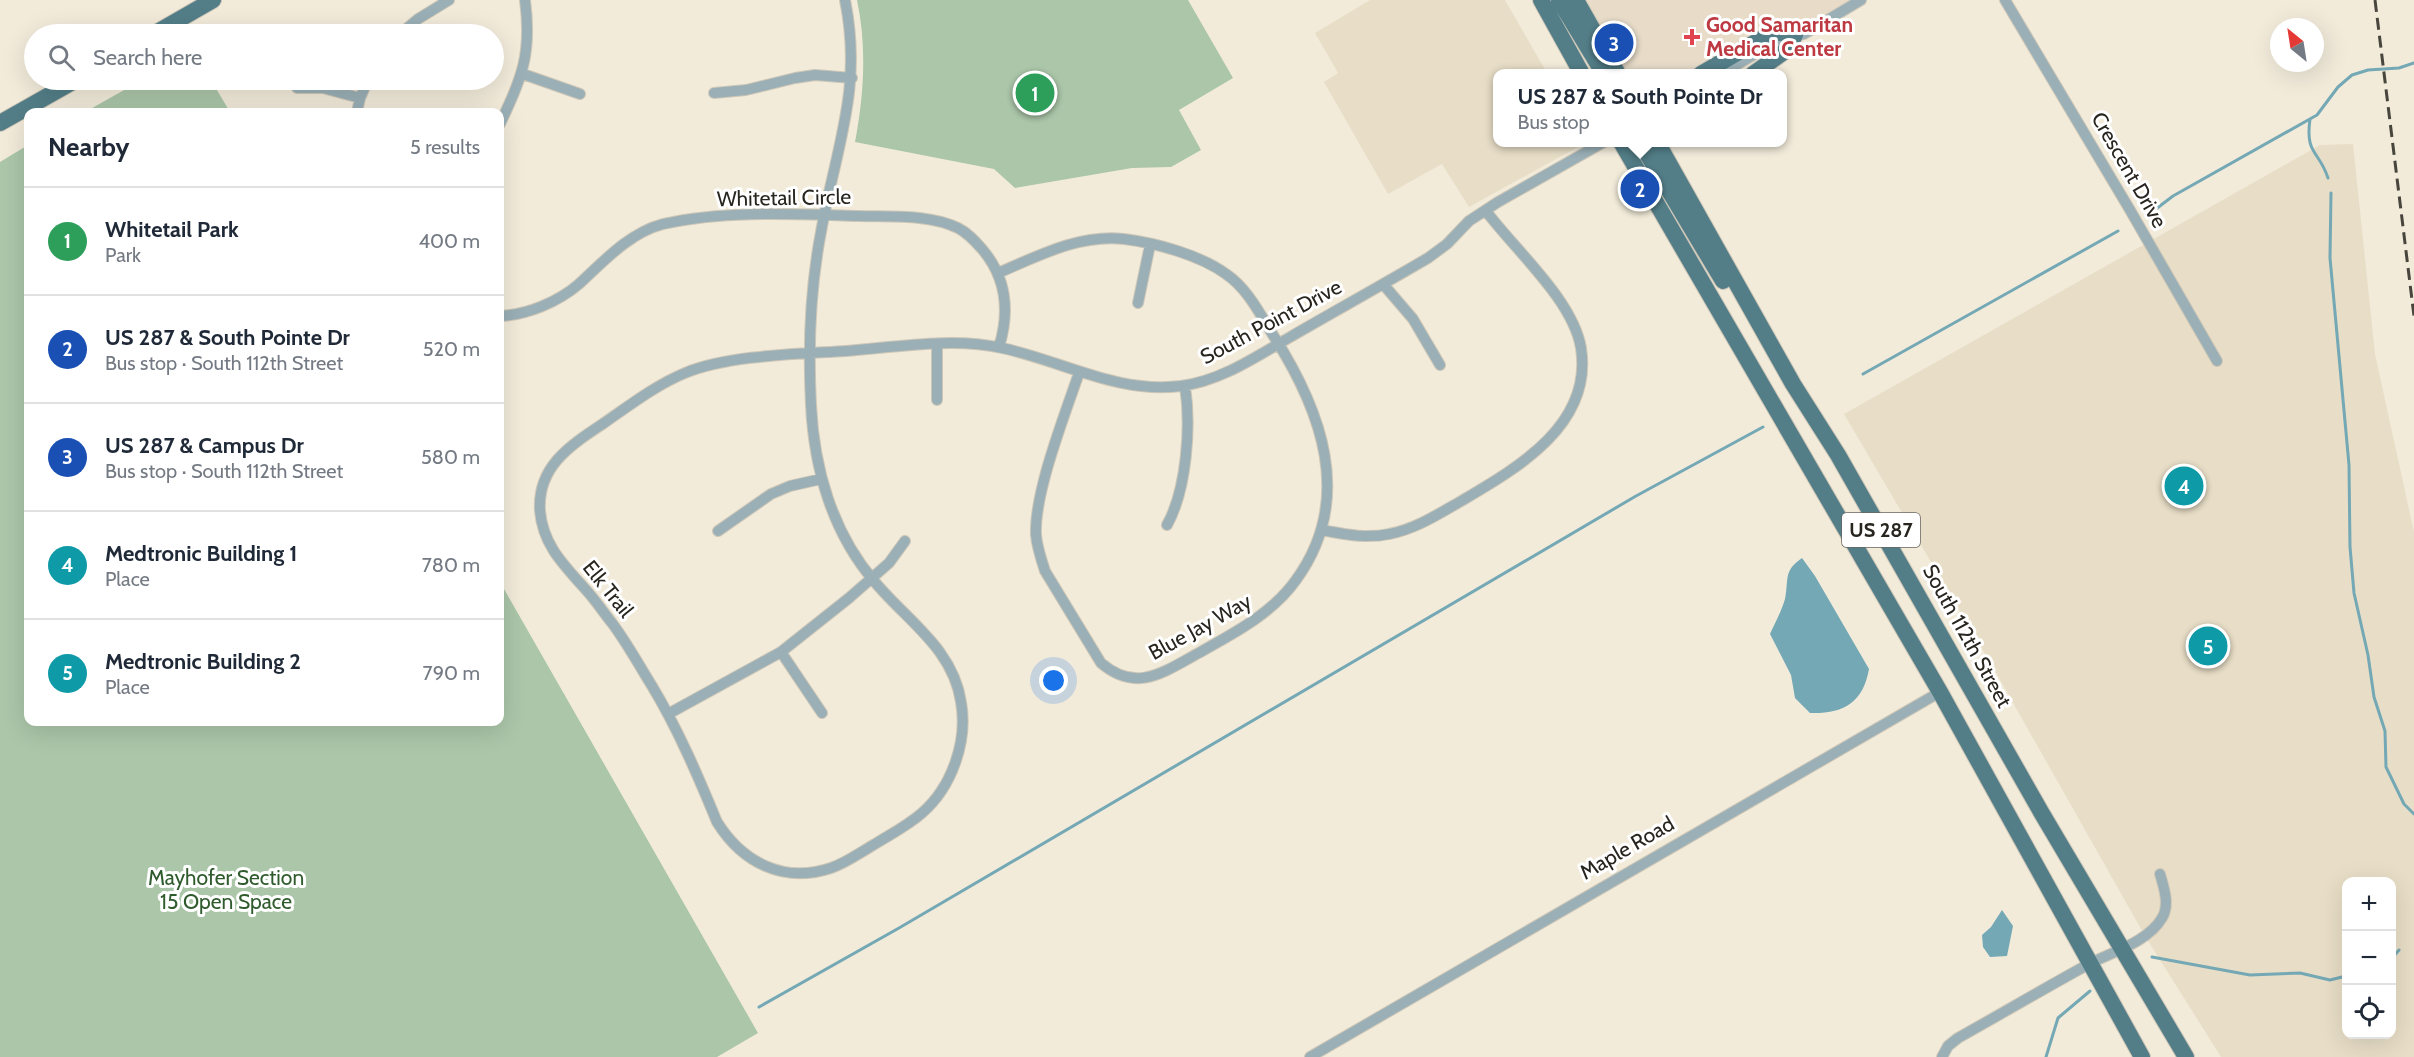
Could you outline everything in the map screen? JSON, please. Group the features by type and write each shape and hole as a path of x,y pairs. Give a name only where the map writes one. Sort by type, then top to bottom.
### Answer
{"main road":[{"path":"171,24 213,0"},
{"path":"1541,0 1579,69"},
{"path":"1559,0 1611,69"},
{"path":"1576,0 1611,69"},
{"path":"1710,69 1773,32 1795,35 1788,49 1760,69"},
{"path":"27,108 58,90"},
{"path":"0,123 24,109"},
{"name":"US 287","path":"1624,147 1940,692 2142,1057"},
{"path":"1643,147 1773,365 1783,380 1793,384 1794,373 1673,147"},
{"name":"South 112th Street","path":"1660,147 1793,384 1860,494 2041,812 2186,1057"},
{"name":"Maple Road","path":"1940,692 1965,678"}],"street":[{"path":"412,24 449,0"},
{"path":"504,115 523,74 528,41 525,0"},
{"name":"Elk Trail","path":"810,353 714,363 684,373 656,388 567,448 556,459 545,478 540,495 543,530 551,549 617,630 668,714 717,822 741,853 777,871 812,872 840,864 905,826 924,811 949,778 960,748 963,724 956,681 943,656 926,633 897,608 871,579 840,527 821,479 815,449 810,314 824,215 847,120 852,78 851,37 845,0"},
{"path":"1729,69 1765,48 1795,35 1804,34 1861,0"},
{"name":"Crescent Drive","path":"2005,0 2217,361"},
{"path":"523,74 580,94"},
{"path":"714,93 746,90 805,76 852,78"},
{"path":"330,90 360,98"},
{"path":"358,108 364,90"},
{"name":"South Point Drive","path":"810,353 937,344 999,347 1038,357 1079,373 1137,386 1159,388 1185,386 1222,374 1428,258 1447,244 1469,221 1595,147"},
{"path":"1321,530 1360,537 1386,535 1404,531 1431,519 1528,459 1551,437 1573,406 1580,385 1582,364 1581,346 1573,322 1561,300 1486,211"},
{"name":"Whitetail Circle","path":"504,315 533,309 559,298 626,242 663,224 754,214 909,218 945,223 960,229 973,239 991,260 1004,292 1005,316 999,347"},
{"name":"Blue Jay Way","path":"998,273 1070,243 1098,239 1124,239 1195,257 1228,275 1256,307 1305,388 1321,433 1328,493 1326,517 1312,553 1297,579 1278,602 1262,616 1175,666 1140,679 1126,678 1112,672 1101,663 1045,571 1036,534 1037,513 1048,468 1079,373"},
{"path":"1138,303 1150,245"},
{"path":"1383,284 1413,320 1440,365"},
{"path":"937,344 937,400"},
{"path":"1167,525 1173,514 1180,486 1186,441 1188,413 1185,386"},
{"path":"718,531 771,494 790,486 821,479"},
{"path":"668,714 781,652 889,563 905,541"},
{"path":"781,652 822,713"},
{"name":"Maple Road","path":"1311,1057 1940,692"},
{"path":"1942,1057 1948,1046 1958,1038 2090,964 2122,949 2150,931 2162,918 2166,902 2160,874"}],"shaded area":[{"path":"1370,0 1505,0 1545,69 1493,69 1493,147 1578,147 1469,207 1442,164 1388,194 1324,82 1338,73 1315,33"},
{"name":"Good Samaritan Medical Center","path":"1575,0 1861,0 1730,69 1615,69"},
{"path":"2353,144 2375,354 2414,532 2414,1057 2221,1057 2145,936 1995,671 1844,414 2320,145"}],"green space":[{"path":"857,0 1188,0 1233,78 1179,110 1201,150 1171,167 1132,168 1015,188 994,169 855,142 861,107 863,71 862,35"},
{"path":"124,90 217,90 228,108 92,108"},
{"name":"Mayhofer Section 15 Open Space","path":"24,147 24,726 504,726 504,589 758,1033 717,1057 0,1057 0,162"}],"water":[{"path":"1802,558 1815,576 1869,669 1862,690 1850,704 1822,713 1810,713 1795,698 1791,675 1770,634 1785,599 1789,571"},
{"path":"2002,910 2013,926 2007,956 1990,957 1983,947 1982,935 1991,927"}],"waterway":[{"path":"2152,212 2173,196 2317,115 2338,87 2352,75 2368,70 2399,68 2414,63"},
{"path":"2310,119 2311,146 2328,178"},
{"path":"2331,193 2330,258 2349,465 2350,547 2354,593 2368,655 2374,697 2385,731 2386,767 2404,804 2414,814"},
{"path":"1863,374 2118,231"},
{"path":"759,1007 899,928 1636,496 1763,427"},
{"path":"2396,953 2399,950"},
{"path":"2152,957 2250,975 2300,973 2330,980 2342,977"},
{"path":"2046,1057 2058,1018 2090,991"}],"railway":[{"path":"2375,0 2414,316"}],"place":[{"name":"Good Samaritan Medical Center","path":"1692,37"},
{"name":"US 287 & Campus Dr","path":"1614,43"},
{"name":"Whitetail Park","path":"1035,93"},
{"name":"US 287 & South Pointe Dr","path":"1640,189"},
{"name":"Medtronic Building 1","path":"2184,486"},
{"name":"Medtronic Building 2","path":"2208,646"}]}
